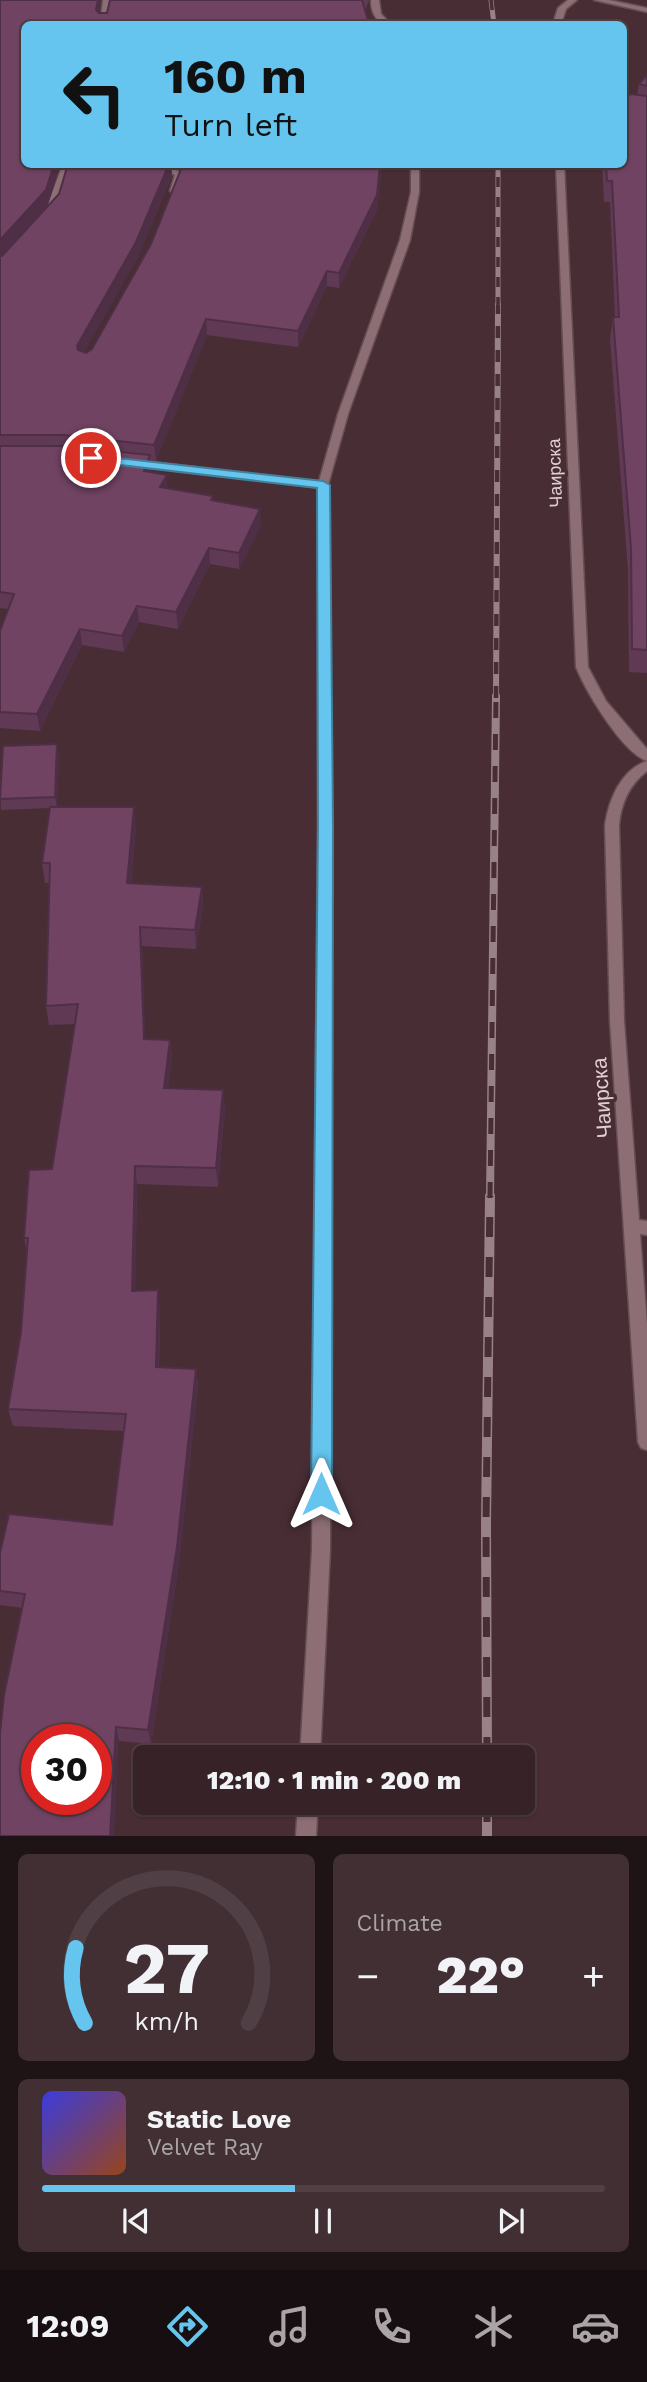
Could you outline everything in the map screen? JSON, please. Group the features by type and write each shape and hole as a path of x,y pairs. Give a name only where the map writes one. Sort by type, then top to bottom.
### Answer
{"street":[{"path":"104,21 107,0"},
{"path":"375,0 375,10 382,21"},
{"path":"558,21 562,8 573,0"},
{"path":"598,0 647,10"},
{"path":"46,216 54,207 67,168"},
{"path":"165,168 180,174 170,200"},
{"path":"311,1745 321,1550 325,839 323,485 343,414 405,240 415,192 415,168"},
{"name":"Чаирска","path":"560,168 582,667 591,691 611,721 647,757"},
{"path":"119,462 323,485"},
{"name":"Чаирска","path":"647,765 634,772 613,805 612,825 617,1021 639,1226 647,1442"},
{"path":"306,1836 307,1815"}],"building":[{"path":"0,0 98,0 96,10 99,13 107,13 110,0 362,0 368,21 21,21 21,168 53,168 46,190 0,240"},
{"path":"647,75 647,86 639,84"},
{"path":"630,94 647,96 647,650 632,649 631,548 613,317 619,317 612,181 607,181 606,168 627,168 627,97"},
{"path":"67,168 167,168 136,242 77,346 78,350 86,353 92,349 151,244 181,168 380,168 377,195 339,273 327,271 298,331 206,319 154,445 63,435 0,435 0,256 59,194"},
{"path":"0,446 63,446 150,455 144,471 167,475 160,487 213,496 211,500 260,509 239,553 209,548 176,612 137,606 122,636 80,629 37,714 0,712 0,631 14,594 0,592"},
{"path":"57,744 55,797 0,799 3,746"},
{"path":"50,807 134,807 127,883 202,887 195,930 140,927 144,1039 170,1040 164,1088 223,1090 216,1168 135,1166 132,1291 158,1290 156,1367 196,1369 177,1547 148,1730 116,1727 112,1800 112,1724 21,1724 21,1815 111,1815 110,1836 0,1836 0,1734 4,1695 25,1594 0,1591 0,1553 9,1514 112,1525 126,1414 8,1409 21,1332 28,1238 24,1238 29,1170 52,1169 78,1004 46,1006 50,863 42,863"}],"railway":[{"path":"491,0 494,21"},
{"path":"498,168 498,305"},
{"path":"496,698 498,305"},
{"path":"490,1198 496,696"},
{"path":"487,1745 486,1525 490,1196"},
{"path":"487,1815 487,1836"}],"route":[{"path":"91,458 323,485 325,825 321,1494"}]}
